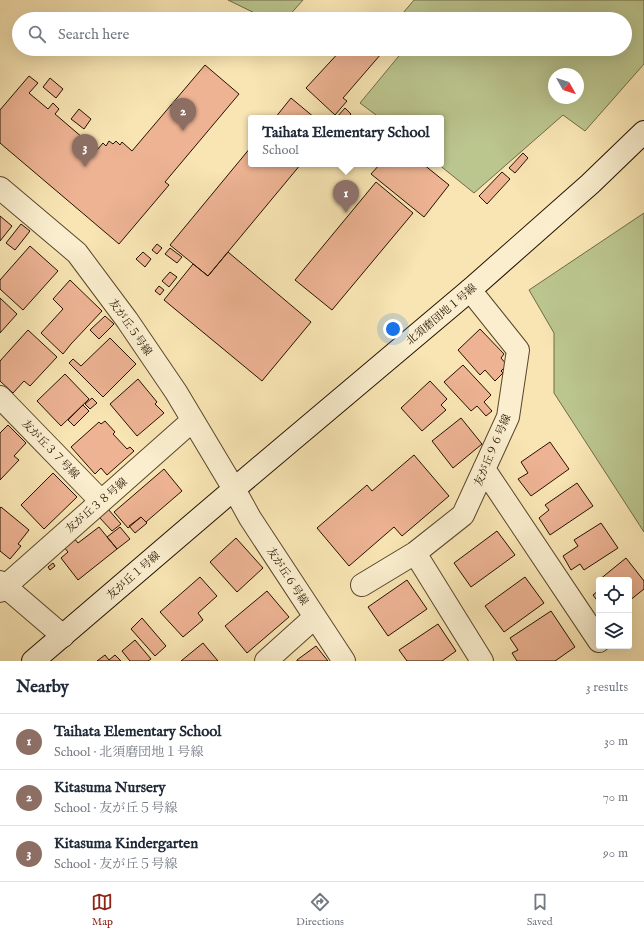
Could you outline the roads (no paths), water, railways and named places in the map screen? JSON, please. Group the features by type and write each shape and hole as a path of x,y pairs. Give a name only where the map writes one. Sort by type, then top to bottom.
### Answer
{"street":[{"name":"北須磨団地１号線","path":"234,489 470,290 590,184 644,132"},
{"name":"友が丘５号線","path":"0,188 77,253 127,320 171,386 234,489"},
{"name":"友が丘９６号線","path":"362,585 415,553 463,515 508,416 518,350 470,290"},
{"name":"友が丘３７号線","path":"0,397 101,501"},
{"name":"友が丘３８号線","path":"2,587 193,420"},
{"path":"484,469 596,637"},
{"name":"友が丘６号線","path":"234,489 250,518 344,661"},
{"name":"友が丘１号線","path":"33,661 234,489"},
{"path":"415,553 482,661"},
{"path":"2,587 63,636"},
{"path":"266,661 315,617"}],"place":[{"name":"Kitasuma Nursery","path":"183,131"},
{"name":"Kitasuma Kindergarten","path":"85,167"},
{"name":"Taihata Elementary School","path":"346,213"}]}
